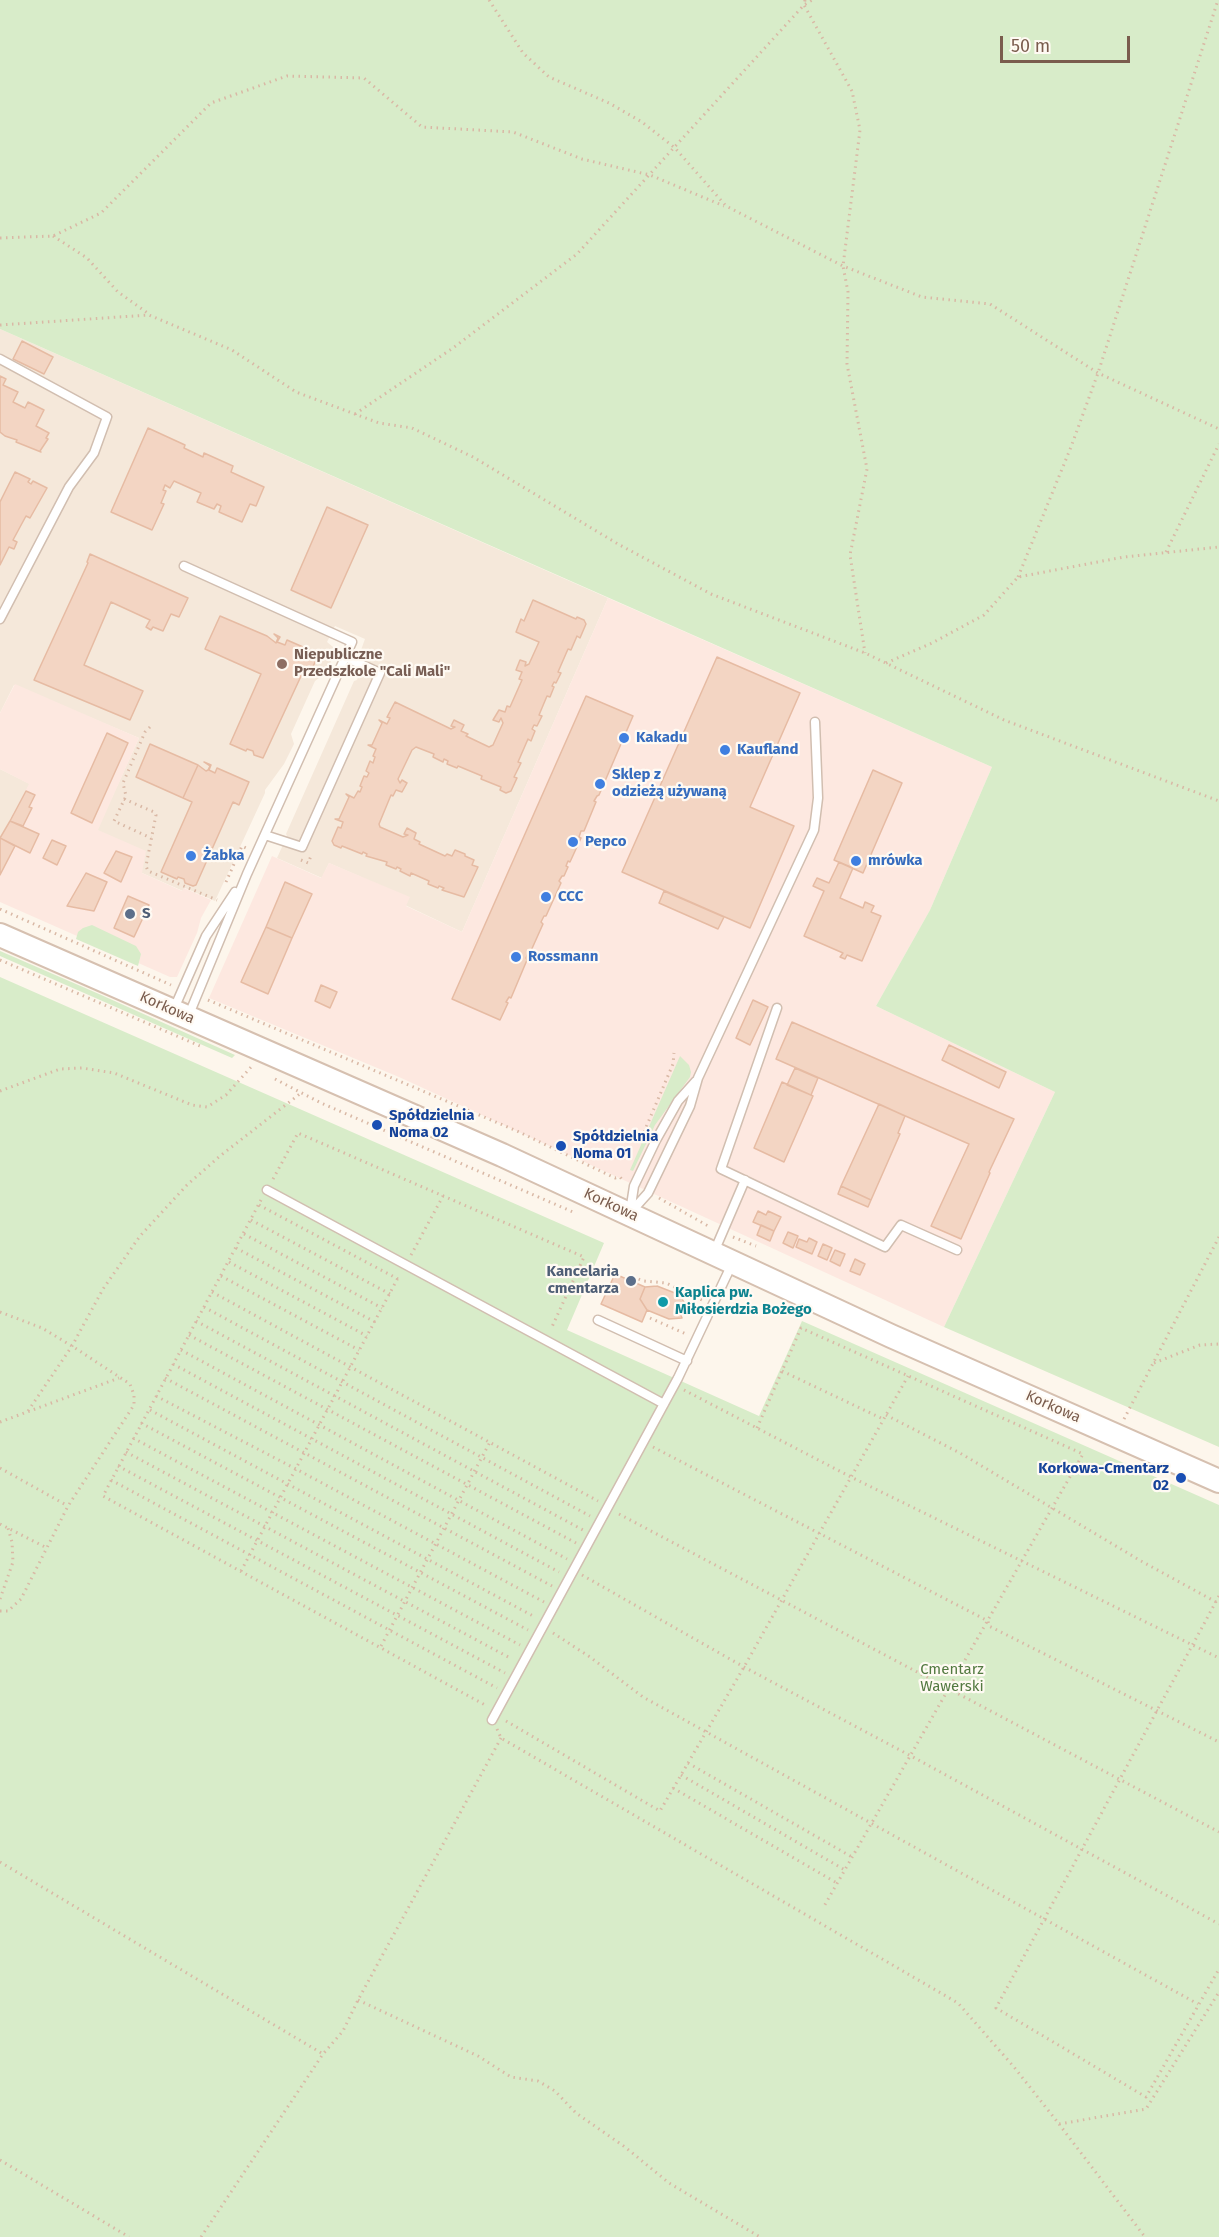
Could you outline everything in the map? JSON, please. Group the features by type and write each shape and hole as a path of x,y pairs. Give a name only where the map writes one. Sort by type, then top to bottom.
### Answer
{"street":[{"name":"Korkowa","path":"0,934 491,1150 630,1214 723,1250 891,1336 1219,1482"}],"lane":[{"path":"0,359 107,417 94,453 69,487 0,619"},
{"path":"181,1014 197,996 247,874 352,642 184,566"},
{"path":"265,835 302,847 329,788 380,674 345,657"},
{"path":"630,1214 648,1193 690,1106 698,1078 814,830 818,798 815,722"},
{"path":"181,1014 183,990 206,936 247,874"},
{"path":"777,1008 721,1169 885,1246 901,1225 957,1250"},
{"path":"630,1214 634,1186 657,1140 678,1101 698,1078"},
{"path":"494,1717 687,1361 745,1180"},
{"path":"267,1190 664,1404"},
{"path":"598,1320 687,1361"}],"path":[{"path":"489,0 523,53 549,77 609,103 642,122 675,148 726,207"},
{"path":"355,414 453,348 577,254 675,148 804,2 812,0"},
{"path":"886,663 932,643 984,615 1018,577 1071,447 1098,373 1218,0"},
{"path":"804,2 852,91 860,130 843,266 848,292 847,364 867,469 850,555 865,653"},
{"path":"0,238 53,236 101,213 211,103 287,76 364,78 422,127 513,132 582,159 650,175 726,207 843,266 922,297 990,304 1098,373 1219,429"},
{"path":"53,236 87,258 118,292 149,315 232,350 296,392 379,423 412,428 473,457 618,544 711,594 865,653 1004,720 1163,782 1219,801"},
{"path":"0,325 149,315"},
{"path":"1166,552 1219,444"},
{"path":"1018,577 1124,557 1219,547"},
{"path":"150,727 145,732 123,783 124,799 114,820 151,838"},
{"path":"124,799 156,815 146,866 148,871 221,902"},
{"path":"0,909 183,990"},
{"path":"0,960 210,1050"},
{"path":"197,996 517,1131 615,1178 627,1172"},
{"path":"641,1140 673,1064 674,1053"},
{"path":"0,1091 60,1069 82,1068 114,1073 192,1105 207,1107 226,1095 252,1067 242,1063"},
{"path":"272,1077 301,1093 581,1215"},
{"path":"28,1411 72,1346 103,1289 140,1236 187,1185 301,1093"},
{"path":"546,1340 584,1257 298,1132 102,1496 484,1702 494,1717 660,1811 782,1601 908,1376"},
{"path":"620,1177 624,1182"},
{"path":"241,1571 443,1196"},
{"path":"654,1196 686,1215 723,1250 756,1246"},
{"path":"259,1205 398,1279"},
{"path":"251,1219 390,1294"},
{"path":"243,1233 382,1308"},
{"path":"1115,1434 1219,1237"},
{"path":"236,1248 375,1322"},
{"path":"228,1262 367,1336"},
{"path":"221,1276 359,1350"},
{"path":"633,1277 644,1281 666,1283 705,1299 700,1309"},
{"path":"212,1292 608,1506 613,1511 1219,1832"},
{"path":"204,1307 600,1521"},
{"path":"0,1312 42,1328 72,1346 130,1384 134,1395 134,1405 68,1506 21,1599 8,1611 0,1611"},
{"path":"650,1318 688,1335 692,1327"},
{"path":"196,1321 592,1535"},
{"path":"758,1428 801,1328 1083,1454 823,1908"},
{"path":"189,1335 585,1548"},
{"path":"1153,1364 1200,1345 1219,1344"},
{"path":"181,1350 459,1500 573,1570 744,1667 1219,1924"},
{"path":"173,1364 452,1514 573,1570"},
{"path":"782,1371 960,1453 1141,1561 1216,1602"},
{"path":"0,1422 120,1378"},
{"path":"165,1378 561,1592"},
{"path":"675,1385 851,1477 1219,1658"},
{"path":"156,1396 553,1607"},
{"path":"149,1410 428,1559 543,1624 643,1697 1198,2004"},
{"path":"141,1423 537,1635"},
{"path":"134,1438 530,1650"},
{"path":"381,1646 490,1442"},
{"path":"643,1442 988,1621 989,1626 1219,1742"},
{"path":"126,1452 522,1665"},
{"path":"118,1466 514,1678"},
{"path":"0,1468 68,1506"},
{"path":"111,1480 507,1693"},
{"path":"0,1524 47,1548"},
{"path":"0,1599 13,1562 12,1542 8,1528"},
{"path":"1219,1596 996,2008 1146,2097 1219,1969"},
{"path":"201,2237 323,2054 343,2031 501,1738 958,2003 1014,2067 1145,2237"},
{"path":"688,1763 852,1857"},
{"path":"681,1775 845,1870"},
{"path":"673,1788 837,1883"},
{"path":"0,1862 323,2054"},
{"path":"1059,2124 1146,2109 1219,1992"},
{"path":"358,2000 478,2056 511,2077 538,2081 555,2091 576,2113 625,2147 669,2183 760,2237"},
{"path":"0,2160 129,2237"}],"shaded area":[{"path":"0,329 608,598 462,932 405,905 409,898 329,863 322,878 277,858 354,681 357,680 369,654 361,650 365,639 335,626 327,642 333,647 334,653 327,672 315,681 291,734 294,744 284,764 265,790 215,901 185,888 183,891 142,873 103,833 97,830 139,738 14,685 0,713"},
{"path":"608,598 992,767 930,910 876,1006 1055,1092 944,1327 399,1077 209,998 272,856 321,878 329,863 410,897 406,906 462,932"},
{"path":"15,684 139,738 98,830 146,851 142,873 182,891 184,888 211,900 201,918 197,933 177,977 170,977 0,902 0,838 29,784 0,769 0,713"},
{"path":"0,769 30,784 0,838"}],"green space":[{"path":"0,0 1219,0 1219,1447 944,1327 1055,1092 876,1006 930,910 992,767 0,329"},
{"path":"92,925 136,946 141,954 138,966 76,939 78,932"},
{"path":"0,951 235,1055 232,1058 0,956"},
{"name":"Cmentarz Wawerski","path":"0,977 604,1243 567,1330 759,1416 802,1321 1219,1505 1219,2237 0,2237"},
{"path":"680,1056 689,1065 690,1077 655,1125 633,1171 630,1170"}],"building":[{"path":"22,341 53,357 44,374 13,359"},
{"path":"0,376 6,379 3,385 18,392 13,402 25,408 28,402 44,410 36,426 49,433 41,452 16,442 17,440 0,432"},
{"path":"148,428 185,445 184,448 203,457 204,453 233,466 231,472 264,487 256,506 250,504 242,522 219,512 221,506 217,504 214,509 197,502 201,493 174,481 170,488 165,485 163,490 166,491 161,503 164,504 152,530 111,512"},
{"path":"15,472 30,479 28,482 31,484 33,481 47,488 30,518 26,516 13,540 17,542 14,549 9,547 0,565 0,502"},
{"path":"327,507 368,525 331,608 291,590"},
{"path":"90,554 188,598 179,617 171,614 163,631 153,627 151,630 146,627 150,620 111,602 84,665 143,691 130,720 34,680 88,563"},
{"path":"533,600 576,619 577,617 584,620 586,624 580,638 577,636 571,650 568,649 558,672 561,673 556,683 554,682 550,697 547,696 539,715 542,716 537,726 534,725 532,729 535,731 531,741 528,739 518,762 521,763 514,777 517,778 511,791 506,793 500,790 501,787 481,779 482,776 447,764 448,761 444,759 443,762 433,757 434,754 416,747 412,750 398,779 400,783 402,780 407,783 402,792 396,790 393,796 391,795 379,824 380,827 403,837 408,835 404,834 407,828 416,833 414,839 420,842 419,844 445,856 447,854 452,856 455,850 474,860 472,865 478,867 464,897 442,890 444,888 439,886 438,888 428,884 429,881 411,873 410,876 397,867 396,869 386,865 387,862 366,856 367,854 363,852 362,854 334,845 332,841 338,827 341,828 343,822 335,819 339,819 349,797 346,794 354,798 358,791 360,792 364,776 367,777 369,773 366,771 370,761 373,763 375,757 373,756 376,749 368,745 372,745 382,723 379,720 387,724 390,718 387,717 395,702 451,729 455,727 451,726 454,720 464,725 461,731 468,734 466,736 489,747 493,745 503,723 501,718 499,722 493,720 499,710 505,712 507,706 510,707 522,680 519,679 522,672 516,670 520,660 526,662 525,666 529,664 539,642 516,632 521,619 524,621"},
{"path":"220,616 267,636 276,643 278,638 274,634 280,637 277,642 285,645 287,640 319,654 308,677 302,674 263,758 254,755 253,751 247,749 246,751 230,744 261,674 205,649"},
{"name":"Kaufland","path":"717,657 800,693 750,807 794,826 750,928 622,872"},
{"path":"586,696 633,716 500,1020 452,999"},
{"path":"107,733 128,743 92,823 71,813"},
{"path":"150,744 198,765 183,798 136,777"},
{"path":"204,762 211,765 209,770 215,773 217,768 249,782 239,805 233,802 196,885 193,886 185,883 184,879 178,877 177,879 161,872 192,802 183,798 198,765 206,771 210,766"},
{"path":"873,770 902,783 863,873 834,860"},
{"path":"26,791 35,795 29,807 32,808 23,826 10,821"},
{"path":"10,821 39,834 30,853 0,838"},
{"path":"0,838 15,846 0,875"},
{"path":"52,840 66,846 57,865 43,858"},
{"path":"116,851 132,857 121,882 104,873"},
{"path":"839,862 853,868 840,898 863,908 865,902 874,906 871,912 881,916 862,961 847,955 845,959 840,957 843,953 804,936 824,891 813,886 817,878 829,883"},
{"path":"86,873 107,882 94,911 67,906"},
{"path":"285,882 312,894 292,938 266,927"},
{"path":"664,891 724,917 718,929 659,903"},
{"path":"128,896 149,905 134,937 114,928"},
{"path":"266,927 292,938 268,994 241,982"},
{"path":"321,985 337,992 330,1008 315,1001"},
{"path":"753,1000 768,1007 750,1045 736,1038"},
{"path":"792,1022 1014,1119 961,1239 931,1226 969,1144 776,1059"},
{"path":"949,1045 1006,1072 999,1088 942,1060"},
{"path":"795,1068 818,1078 811,1095 787,1085"},
{"path":"782,1082 813,1096 784,1162 754,1148"},
{"path":"879,1104 905,1116 898,1133 900,1134 871,1200 841,1186"},
{"path":"841,1186 871,1200 868,1207 838,1194"},
{"path":"758,1211 766,1215 768,1211 781,1217 774,1231 753,1222"},
{"path":"761,1225 774,1231 770,1241 757,1235"},
{"path":"788,1232 798,1236 793,1248 783,1243"},
{"path":"809,1238 817,1242 812,1254 796,1247 799,1239 807,1242"},
{"path":"823,1244 832,1248 827,1260 818,1256"},
{"path":"835,1250 845,1254 840,1266 830,1261"},
{"path":"855,1259 865,1264 860,1275 850,1271"},
{"path":"615,1274 645,1287 640,1299 647,1310 642,1322 601,1304"},
{"name":"Kaplica pw. Miłosierdzia Bożego","path":"657,1286 680,1295 686,1306 680,1313 682,1318 669,1319 647,1310 640,1299 645,1287"}],"place":[{"name":"Niepubliczne Przedszkole \"Cali Mali\"","path":"282,664"},
{"name":"Kakadu","path":"624,738"},
{"name":"Kaufland","path":"725,750"},
{"name":"Sklep z odzieżą używaną","path":"600,784"},
{"name":"Pepco","path":"573,842"},
{"name":"Żabka","path":"191,856"},
{"name":"mrówka","path":"856,861"},
{"name":"CCC","path":"546,897"},
{"name":"S","path":"130,914"},
{"name":"Rossmann","path":"516,957"},
{"name":"Spółdzielnia Noma 02","path":"377,1125"},
{"name":"Spółdzielnia Noma 01","path":"561,1146"},
{"name":"Kancelaria cmentarza","path":"631,1281"},
{"name":"Kaplica pw. Miłosierdzia Bożego","path":"663,1302"},
{"name":"Korkowa-Cmentarz 02","path":"1181,1478"}]}
